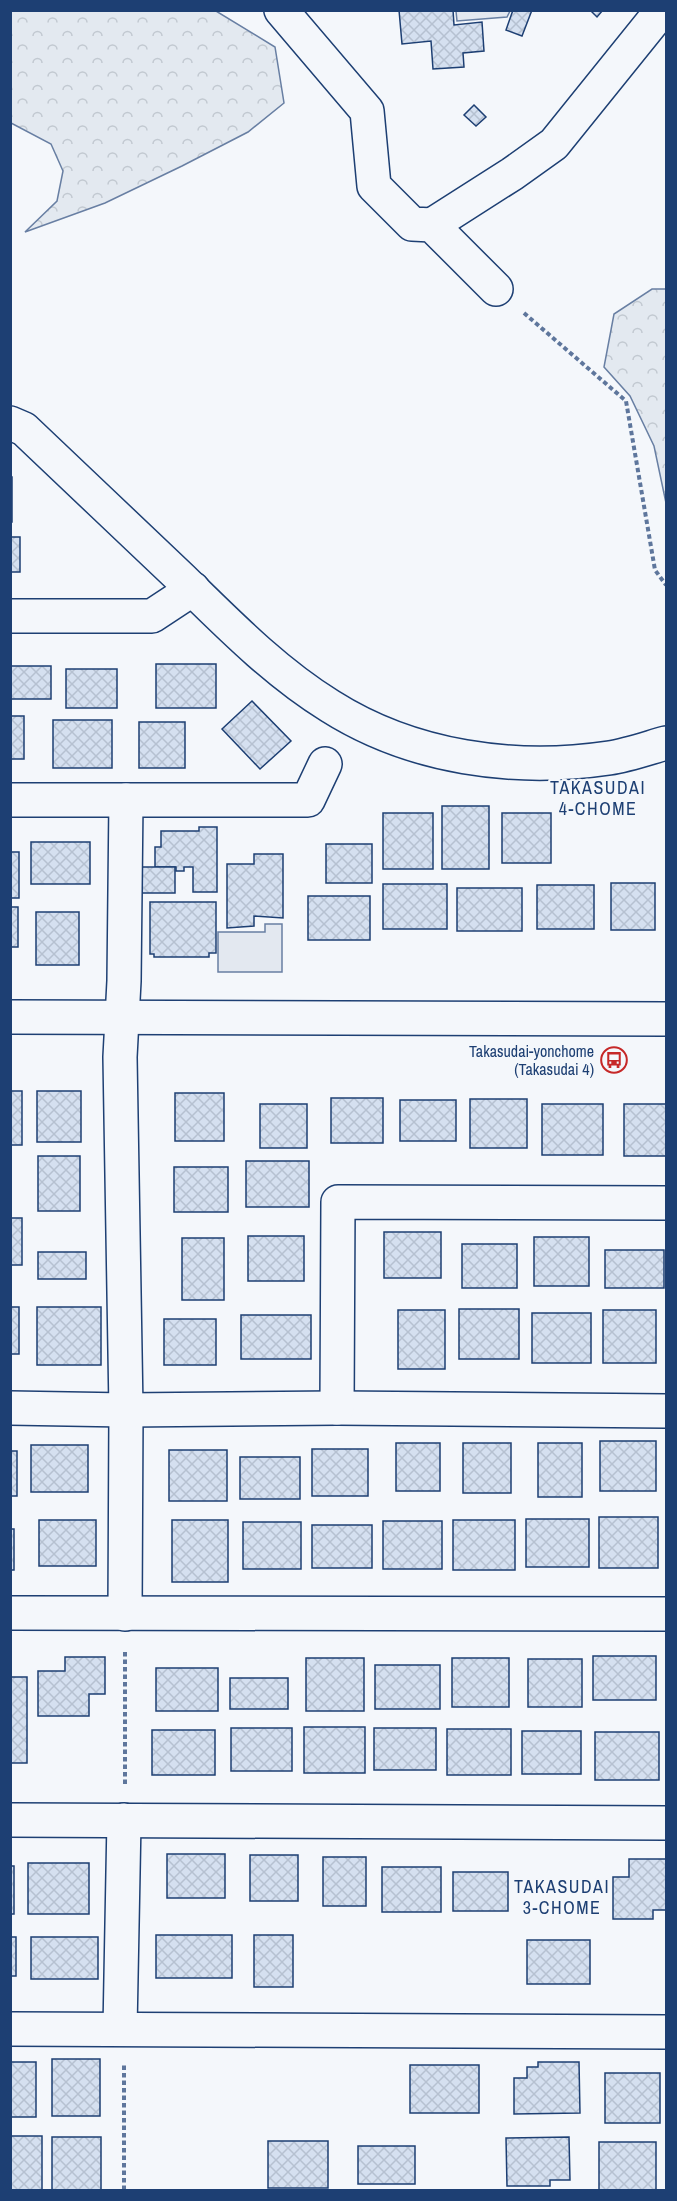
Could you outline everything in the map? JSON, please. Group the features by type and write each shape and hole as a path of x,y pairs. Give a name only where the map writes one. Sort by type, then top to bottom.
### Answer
{"street":[{"path":"280,10 367,111 374,186 412,224 432,225 554,144 662,10"},
{"path":"432,225 496,289"},
{"path":"10,423 24,429 278,668 330,706 382,734 431,750 493,761 555,763 611,758 666,743"},
{"path":"10,616 152,616 193,590"},
{"path":"10,800 308,800 325,764"},
{"path":"125,1614 126,1410 120,1057 126,800"},
{"path":"10,1017 666,1019"},
{"path":"337,1408 338,1202 666,1203"},
{"path":"10,1408 666,1411"},
{"path":"10,1613 666,1614"},
{"path":"10,1820 666,1823"},
{"path":"120,2029 124,1821"},
{"path":"10,2029 666,2032"}],"path":[{"path":"496,289 627,401 655,570 666,585"},
{"path":"124,1821 125,1614"},
{"path":"120,2029 124,2043 124,2190"}],"green space":[{"path":"10,11 216,11 275,47 284,103 248,132 182,166 105,203 25,232 57,201 63,171 51,144 11,123"},
{"path":"652,289 666,289 666,503 654,446 630,396 604,367 614,314"}],"shaded area":[{"path":"456,10 510,11 507,17 457,21"},
{"path":"265,924 282,924 282,972 218,972 218,932 265,932"}],"building":[{"path":"399,10 453,10 454,25 482,22 484,51 463,53 464,67 433,69 431,41 402,44"},
{"path":"513,10 532,10 522,36 506,30"},
{"path":"590,10 603,10 597,17"},
{"path":"474,105 486,117 476,126 464,115"},
{"path":"10,477 12,477 12,522 10,522"},
{"path":"10,537 20,537 20,572 10,572"},
{"path":"156,664 216,664 216,708 156,708"},
{"path":"10,666 51,666 51,699 10,699"},
{"path":"66,669 117,669 117,708 66,708"},
{"path":"252,701 291,741 260,769 222,729"},
{"path":"10,716 24,716 24,759 10,759"},
{"path":"53,720 112,720 112,768 53,768"},
{"path":"139,722 185,722 185,768 139,768"},
{"path":"442,806 489,806 489,869 442,869"},
{"path":"383,813 433,813 433,869 383,869"},
{"path":"502,813 551,813 551,863 502,863"},
{"path":"199,827 217,827 217,892 193,892 193,867 184,867 184,871 176,871 176,867 155,867 155,847 161,847 161,831 199,831"},
{"path":"31,842 90,842 90,884 31,884"},
{"path":"326,844 372,844 372,883 326,883"},
{"path":"10,852 19,852 19,898 10,898"},
{"path":"254,854 283,854 283,918 254,916 254,926 227,928 227,864 254,864"},
{"path":"142,867 175,867 175,893 142,893"},
{"path":"611,883 655,883 655,930 611,930"},
{"path":"383,884 447,884 447,929 383,929"},
{"path":"537,885 594,885 594,929 537,929"},
{"path":"457,888 522,888 522,931 457,931"},
{"path":"308,896 370,896 370,940 308,940"},
{"path":"150,902 216,902 216,953 209,953 209,957 154,957 154,954 150,954"},
{"path":"10,907 18,907 18,947 10,947"},
{"path":"36,912 79,912 79,965 36,965"},
{"path":"10,1091 22,1091 22,1145 10,1145"},
{"path":"37,1091 81,1091 81,1142 37,1142"},
{"path":"175,1093 224,1093 224,1141 175,1141"},
{"path":"331,1098 383,1098 383,1143 331,1143"},
{"path":"470,1099 527,1099 527,1148 470,1148"},
{"path":"400,1100 456,1100 456,1141 400,1141"},
{"path":"260,1104 307,1104 307,1148 260,1148"},
{"path":"542,1104 603,1104 603,1155 542,1155"},
{"path":"624,1104 666,1104 666,1156 624,1156"},
{"path":"38,1156 80,1156 80,1211 38,1211"},
{"path":"246,1161 309,1161 309,1207 246,1207"},
{"path":"174,1167 228,1167 228,1212 174,1212"},
{"path":"10,1218 22,1218 22,1265 10,1265"},
{"path":"384,1232 441,1232 441,1278 384,1278"},
{"path":"248,1236 304,1236 304,1281 248,1281"},
{"path":"534,1237 589,1237 589,1286 534,1286"},
{"path":"182,1238 224,1238 224,1300 182,1300"},
{"path":"462,1244 517,1244 517,1288 462,1288"},
{"path":"605,1250 664,1250 664,1288 605,1288"},
{"path":"38,1252 86,1252 86,1279 38,1279"},
{"path":"10,1307 19,1307 19,1354 10,1354"},
{"path":"37,1307 101,1307 101,1365 37,1365"},
{"path":"459,1309 519,1309 519,1359 459,1359"},
{"path":"398,1310 445,1310 445,1369 398,1369"},
{"path":"603,1310 656,1310 656,1363 603,1363"},
{"path":"532,1313 591,1313 591,1363 532,1363"},
{"path":"241,1315 311,1315 311,1359 241,1359"},
{"path":"164,1319 216,1319 216,1365 164,1365"},
{"path":"600,1441 656,1441 656,1491 600,1491"},
{"path":"396,1443 440,1443 440,1491 396,1491"},
{"path":"463,1443 511,1443 511,1493 463,1493"},
{"path":"538,1443 582,1443 582,1497 538,1497"},
{"path":"31,1445 88,1445 88,1492 31,1492"},
{"path":"312,1449 368,1449 368,1496 312,1496"},
{"path":"169,1450 227,1450 227,1501 169,1501"},
{"path":"10,1451 17,1451 17,1496 10,1496"},
{"path":"240,1457 300,1457 300,1499 240,1499"},
{"path":"599,1517 658,1517 658,1568 599,1568"},
{"path":"526,1519 589,1519 589,1567 526,1567"},
{"path":"39,1520 96,1520 96,1566 39,1566"},
{"path":"172,1520 228,1520 228,1582 172,1582"},
{"path":"453,1520 515,1520 515,1570 453,1570"},
{"path":"383,1521 442,1521 442,1569 383,1569"},
{"path":"243,1522 301,1522 301,1569 243,1569"},
{"path":"312,1525 372,1525 372,1568 312,1568"},
{"path":"10,1529 14,1529 14,1570 10,1570"},
{"path":"593,1656 656,1656 656,1700 593,1700"},
{"path":"65,1657 105,1657 105,1694 89,1694 89,1716 38,1716 38,1671 65,1671"},
{"path":"306,1658 364,1658 364,1711 306,1711"},
{"path":"452,1658 509,1658 509,1707 452,1707"},
{"path":"528,1659 582,1659 582,1707 528,1707"},
{"path":"375,1665 440,1665 440,1709 375,1709"},
{"path":"156,1668 218,1668 218,1711 156,1711"},
{"path":"10,1677 27,1677 27,1763 10,1763"},
{"path":"230,1678 288,1678 288,1709 230,1709"},
{"path":"304,1727 365,1727 365,1773 304,1773"},
{"path":"231,1728 292,1728 292,1771 231,1771"},
{"path":"374,1728 436,1728 436,1770 374,1770"},
{"path":"447,1729 511,1729 511,1775 447,1775"},
{"path":"152,1730 215,1730 215,1775 152,1775"},
{"path":"522,1731 581,1731 581,1774 522,1774"},
{"path":"595,1732 659,1732 659,1780 595,1780"},
{"path":"167,1854 225,1854 225,1898 167,1898"},
{"path":"250,1855 298,1855 298,1901 250,1901"},
{"path":"323,1857 366,1857 366,1906 323,1906"},
{"path":"629,1859 666,1859 666,1910 653,1910 653,1919 613,1919 613,1877 629,1877"},
{"path":"28,1863 89,1863 89,1914 28,1914"},
{"path":"10,1866 14,1866 14,1914 10,1914"},
{"path":"382,1867 441,1867 441,1912 382,1912"},
{"path":"453,1872 508,1872 508,1911 453,1911"},
{"path":"156,1935 232,1935 232,1978 156,1978"},
{"path":"254,1935 293,1935 293,1987 254,1987"},
{"path":"10,1937 16,1937 16,1976 10,1976"},
{"path":"31,1937 98,1937 98,1979 31,1979"},
{"path":"527,1940 590,1940 590,1984 527,1984"},
{"path":"52,2059 100,2059 100,2116 52,2116"},
{"path":"10,2062 36,2062 36,2117 10,2117"},
{"path":"538,2062 579,2062 580,2113 514,2114 514,2078 527,2078 527,2067 538,2067"},
{"path":"410,2065 479,2065 479,2113 410,2113"},
{"path":"605,2073 660,2073 660,2123 605,2123"},
{"path":"10,2136 42,2136 42,2190 10,2190"},
{"path":"52,2137 101,2137 101,2190 52,2190"},
{"path":"569,2137 570,2180 550,2180 550,2186 507,2186 506,2138"},
{"path":"268,2141 328,2141 328,2188 268,2188"},
{"path":"599,2142 656,2142 656,2190 599,2190"},
{"path":"358,2146 415,2146 415,2184 358,2184"}],"place":[{"name":"Takasudai-yonchome (Takasudai 4)","path":"614,1060"}],"district":[{"name":"TAKASUDAI 4-CHOME","path":"598,797"},
{"name":"TAKASUDAI 3-CHOME","path":"562,1896"}]}
